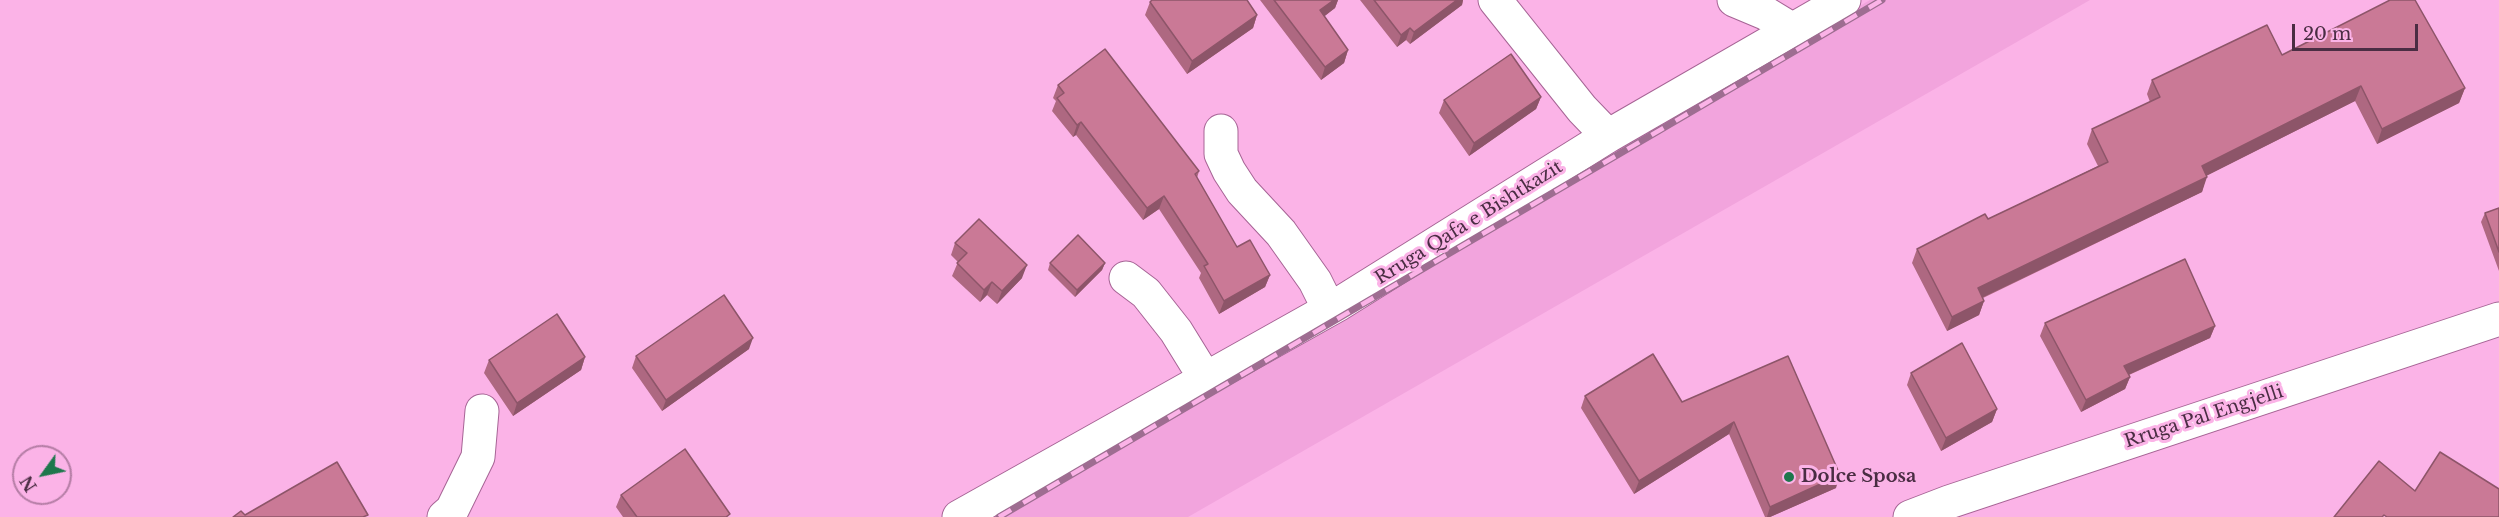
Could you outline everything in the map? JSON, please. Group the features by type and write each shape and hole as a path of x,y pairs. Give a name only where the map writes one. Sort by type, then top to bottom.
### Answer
{"street":[{"path":"1495,0 1582,109 1608,136"},
{"path":"1734,0 1765,13 1793,30"},
{"name":"Rruga Qafa e Bishtkazit","path":"959,517 1329,309 1608,136 1844,0"},
{"path":"1221,131 1221,154 1229,171 1242,191 1281,233 1315,281 1329,309"},
{"path":"1126,279 1146,293 1176,331 1205,378"},
{"name":"Rruga Pal Engjelli","path":"1910,517 1953,509 2499,319"},
{"path":"444,517 452,510 478,457 482,411"}],"shaded area":[{"path":"1870,0 2090,0 1188,517 987,517"}],"building":[{"path":"1152,0 1247,0 1257,15 1192,61 1150,2"},
{"path":"1274,0 1334,0 1320,10 1348,50 1325,67"},
{"path":"1374,0 1457,0 1414,32 1410,28 1401,35"},
{"path":"2390,0 2415,0 2465,88 2382,129 2361,86 2202,166 2207,177 1978,288 1984,301 1952,317 1917,249 1985,214 1988,219 2108,162 2092,129 2160,97 2152,80 2267,25 2282,55"},
{"path":"1105,49 1199,171 1195,174 1237,247 1250,240 1270,275 1224,301 1204,266 1208,264 1164,196 1147,208 1081,122 1077,125 1057,98 1064,93 1058,85"},
{"path":"1511,54 1541,97 1474,143 1444,100"},
{"path":"2499,208 2499,252 2485,213"},
{"path":"979,219 1027,265 1002,291 992,282 984,290 957,263 967,253 955,243"},
{"path":"1078,235 1105,263 1077,290 1050,263"},
{"path":"2185,259 2215,326 2124,366 2130,377 2086,400 2045,323"},
{"path":"724,295 753,338 666,400 636,356"},
{"path":"557,314 585,357 517,403 489,360"},
{"path":"1962,343 1997,409 1946,438 1911,373"},
{"path":"1653,354 1682,402 1788,356 1840,475 1770,507 1734,422 1639,481 1585,396"},
{"path":"685,449 730,514 726,517 637,517 621,495"},
{"path":"2440,452 2499,489 2499,517 2387,517 2384,515 2382,517 2334,517 2379,461 2415,491"},
{"path":"337,462 368,515 363,517 233,517 241,511 245,515"}],"railway":[{"path":"999,517 1882,0"}],"place":[{"name":"Dolce Sposa","path":"1789,477"}]}
